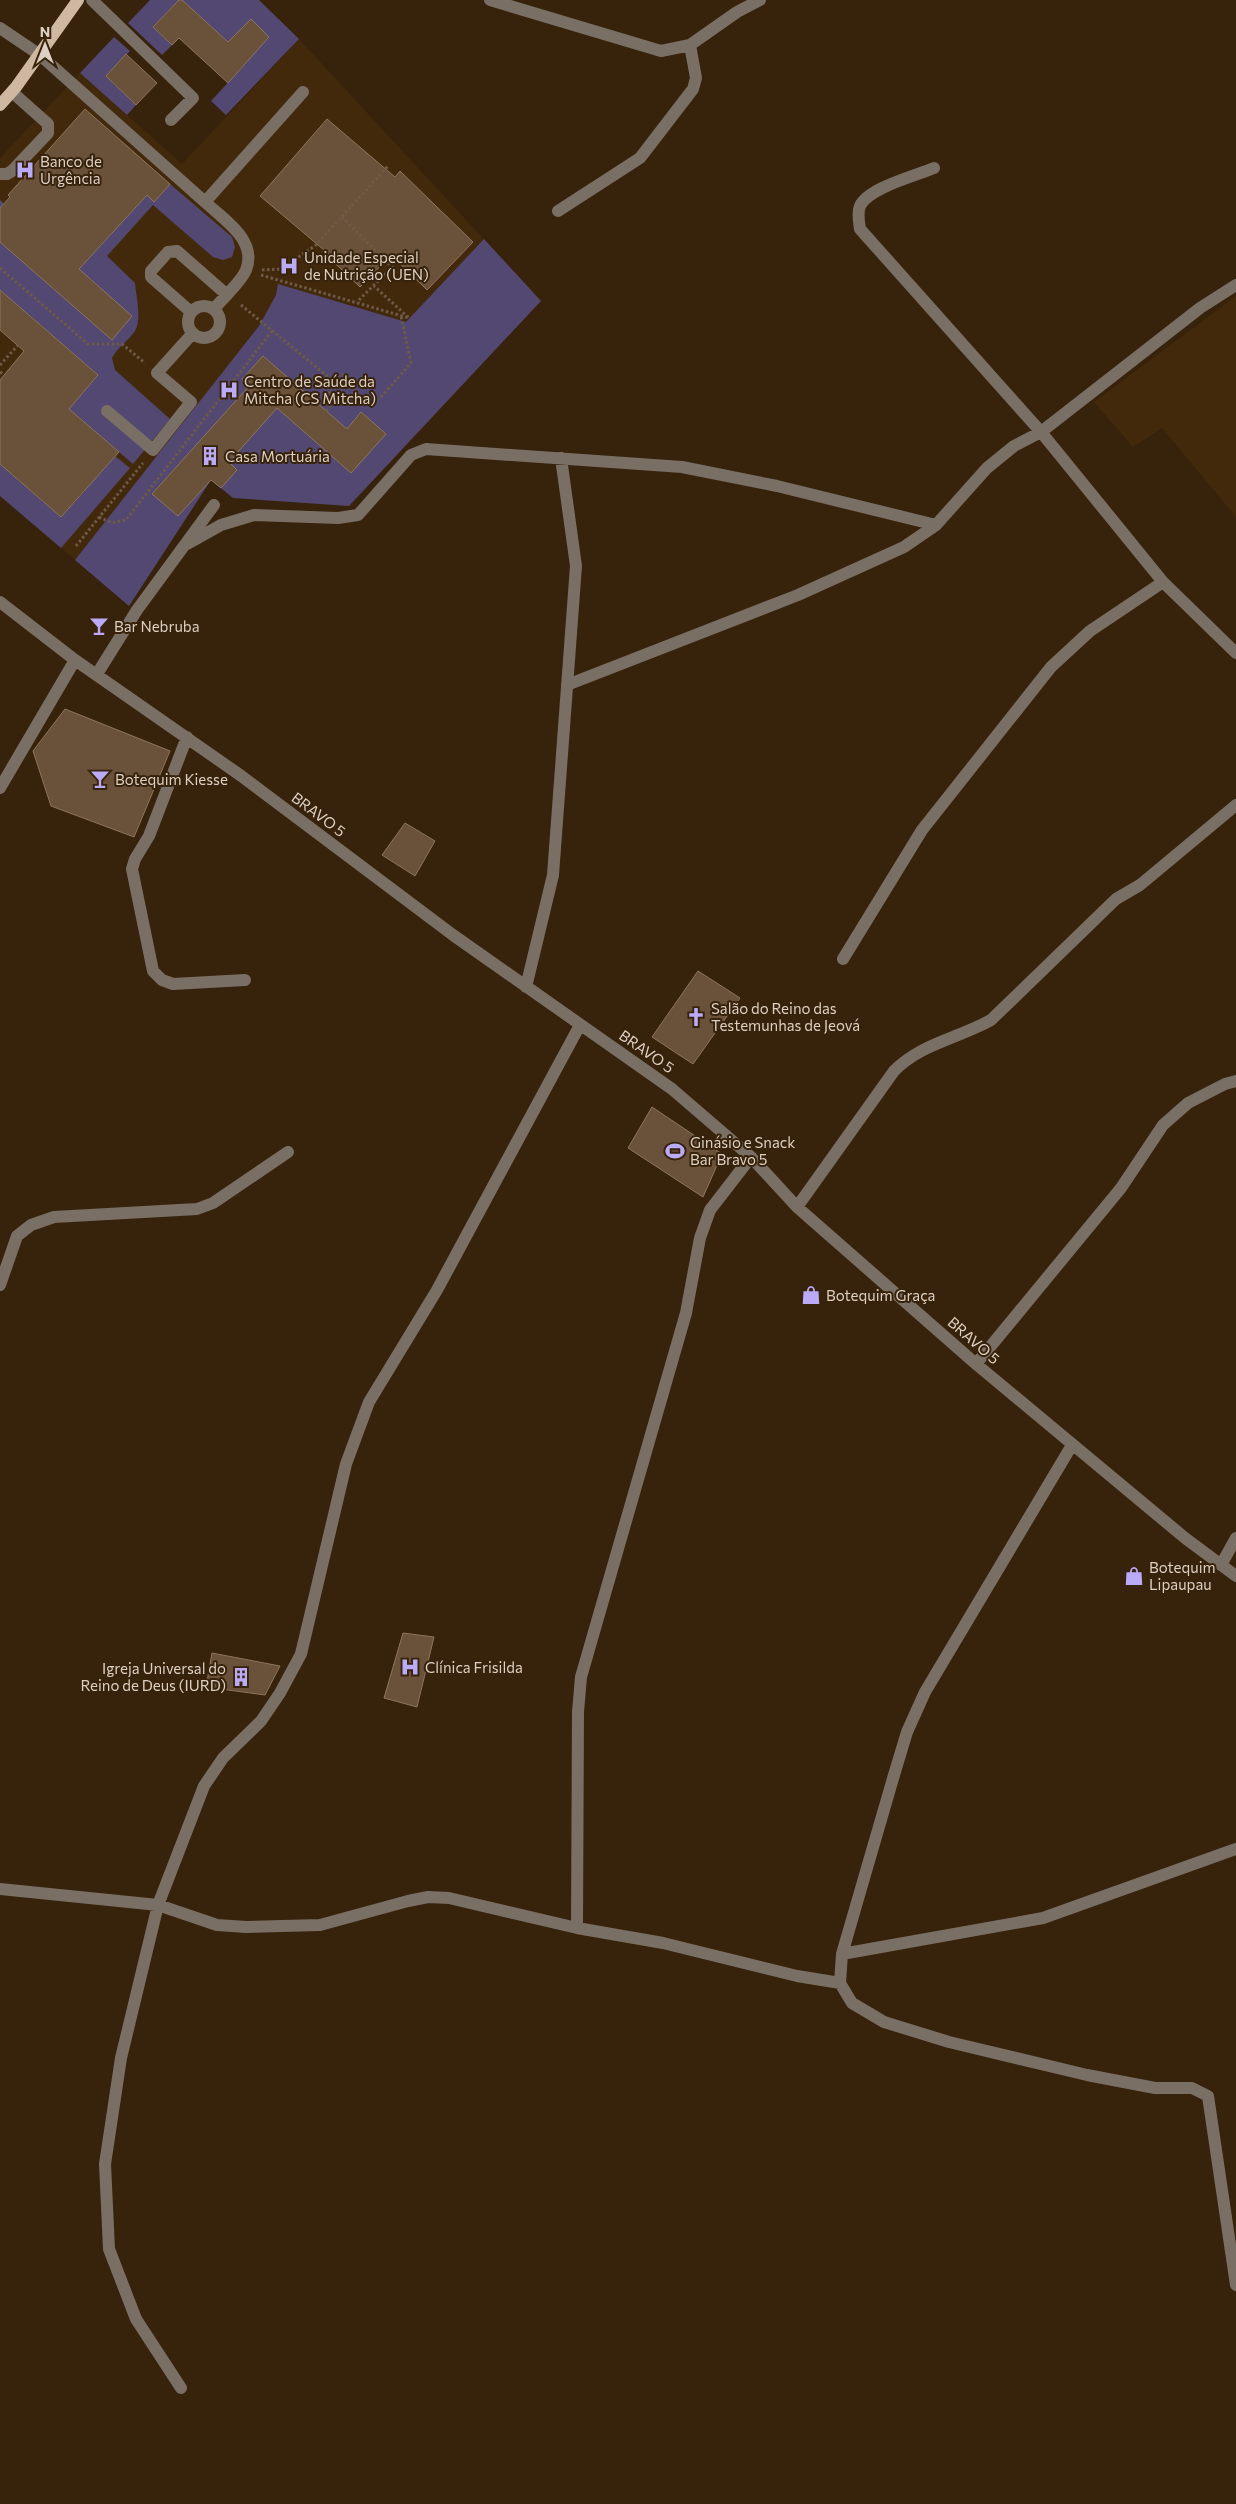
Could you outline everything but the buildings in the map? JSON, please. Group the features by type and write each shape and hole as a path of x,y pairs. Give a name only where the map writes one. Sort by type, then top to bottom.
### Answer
{"main road":[{"path":"0,105 40,55 78,0"}],"street":[{"path":"92,0 192,98 171,120"},
{"path":"490,0 584,26 661,51 690,45 737,12 760,0"},
{"path":"0,28 40,55 240,235 248,249 246,270 214,309"},
{"path":"558,211 640,158 693,89 696,78 690,45"},
{"path":"0,174 7,174 12,171 48,133 49,128 48,124 12,92"},
{"path":"205,202 303,92"},
{"path":"934,168 868,194 859,211 860,229 1041,432 1163,582 1236,653"},
{"path":"191,312 151,277 151,271 168,252 177,251 226,294"},
{"path":"567,685 798,595 904,547 936,525 987,468 1014,446 1041,432 1200,308 1236,285"},
{"path":"199,306 214,309 220,318 215,333 205,338 193,333 188,322 191,312 199,306"},
{"path":"107,411 153,450 191,402 157,373 193,333"},
{"path":"186,544 221,525 254,515 338,518 358,515 411,455 426,449 682,467 777,486 936,525"},
{"path":"526,986 553,874 576,566 561,458"},
{"path":"98,674 137,610 214,505"},
{"path":"843,958 922,830 1051,667 1090,631 1163,582"},
{"name":"BRAVO 5","path":"0,602 75,660 98,674 526,986 672,1089 751,1157 798,1207 976,1364 1185,1538 1236,1576"},
{"path":"0,788 75,660"},
{"path":"187,738 149,836 135,859 132,869 153,971 162,980 173,984 245,980"},
{"path":"798,1207 894,1070 903,1061 916,1053 974,1030 991,1020 1116,899 1140,886 1236,805"},
{"path":"181,2388 136,2319 109,2249 105,2164 122,2058 158,1905 204,1786 223,1758 261,1721 280,1693 301,1654 346,1464 369,1402 437,1290 580,1025"},
{"path":"976,1364 1121,1188 1163,1125 1188,1103 1225,1084 1236,1081"},
{"path":"0,1285 17,1236 31,1225 54,1217 198,1209 213,1203 288,1152"},
{"path":"577,1928 578,1712 581,1677 686,1313 700,1238 710,1210 751,1157"},
{"path":"1072,1445 926,1692 911,1724 894,1775 842,1954 840,1983 852,2003 884,2022 949,2042 1087,2075 1155,2088 1192,2088 1208,2096 1236,2285"},
{"path":"1221,1565 1236,1538"},
{"path":"842,1954 1042,1918 1236,1849"},
{"path":"0,1889 158,1905 217,1925 246,1928 320,1925 428,1897 448,1898 577,1928 663,1943 797,1976 840,1983"}],"path":[{"path":"246,270 281,269 316,245 388,166"},
{"path":"342,216 392,267 356,302"},
{"path":"0,268 88,344 122,344 157,373"},
{"path":"246,270 409,318 374,286"},
{"path":"226,294 332,380"},
{"path":"381,397 411,363 401,316"},
{"path":"99,517 112,523 126,520 272,331"},
{"path":"0,365 18,345"},
{"path":"0,372 4,375"},
{"path":"343,375 351,379 355,386 354,394 348,400 335,399 329,388 332,380 343,375"},
{"path":"326,411 335,399"},
{"path":"76,546 153,450"}],"shaded area":[{"path":"150,0 179,0 153,27 172,45 162,55 128,23"},
{"path":"182,0 259,0 299,39 226,115 211,101 248,61"},
{"path":"114,37 130,51 106,76 136,105 127,115 80,73"},
{"name":"Centro de Saúde da Mitcha (CS Mitcha)","path":"299,39 541,301 349,506 233,498 211,480 129,606 0,496 0,158 80,73 182,164"},
{"path":"170,184 232,237 235,247 232,257 223,260 213,257 153,205 107,256 135,283 138,307 138,320 135,331 112,358 115,370 170,419 133,464 69,409 98,375 0,290 0,200 4,204 119,224 147,195 154,201"},
{"path":"484,239 541,301 349,506 233,498 211,480 129,606 75,560 259,326 276,295 278,284 406,322"},
{"path":"1236,296 1236,517 1162,428 1133,447 1094,402"},
{"path":"58,443 97,477 115,456 130,468 61,548 0,496 0,464 61,517 85,491 46,457"}],"place":[{"name":"Banco de Urgência","path":"25,170"},
{"name":"Unidade Especial de Nutrição (UEN)","path":"289,266"},
{"name":"Centro de Saúde da Mitcha (CS Mitcha)","path":"229,390"},
{"name":"Casa Mortuária","path":"210,456"},
{"name":"Bar Nebruba","path":"99,626"},
{"name":"Botequim Kiesse","path":"100,779"},
{"name":"Salão do Reino das Testemunhas de Jeová","path":"696,1017"},
{"name":"Ginásio e Snack Bar Bravo 5","path":"675,1151"},
{"name":"Botequim Graça","path":"811,1295"},
{"name":"Botequim Lipaupau","path":"1134,1576"},
{"name":"Clínica Frisilda","path":"410,1667"},
{"name":"Igreja Universal do Reino de Deus (IURD)","path":"241,1677"}]}
